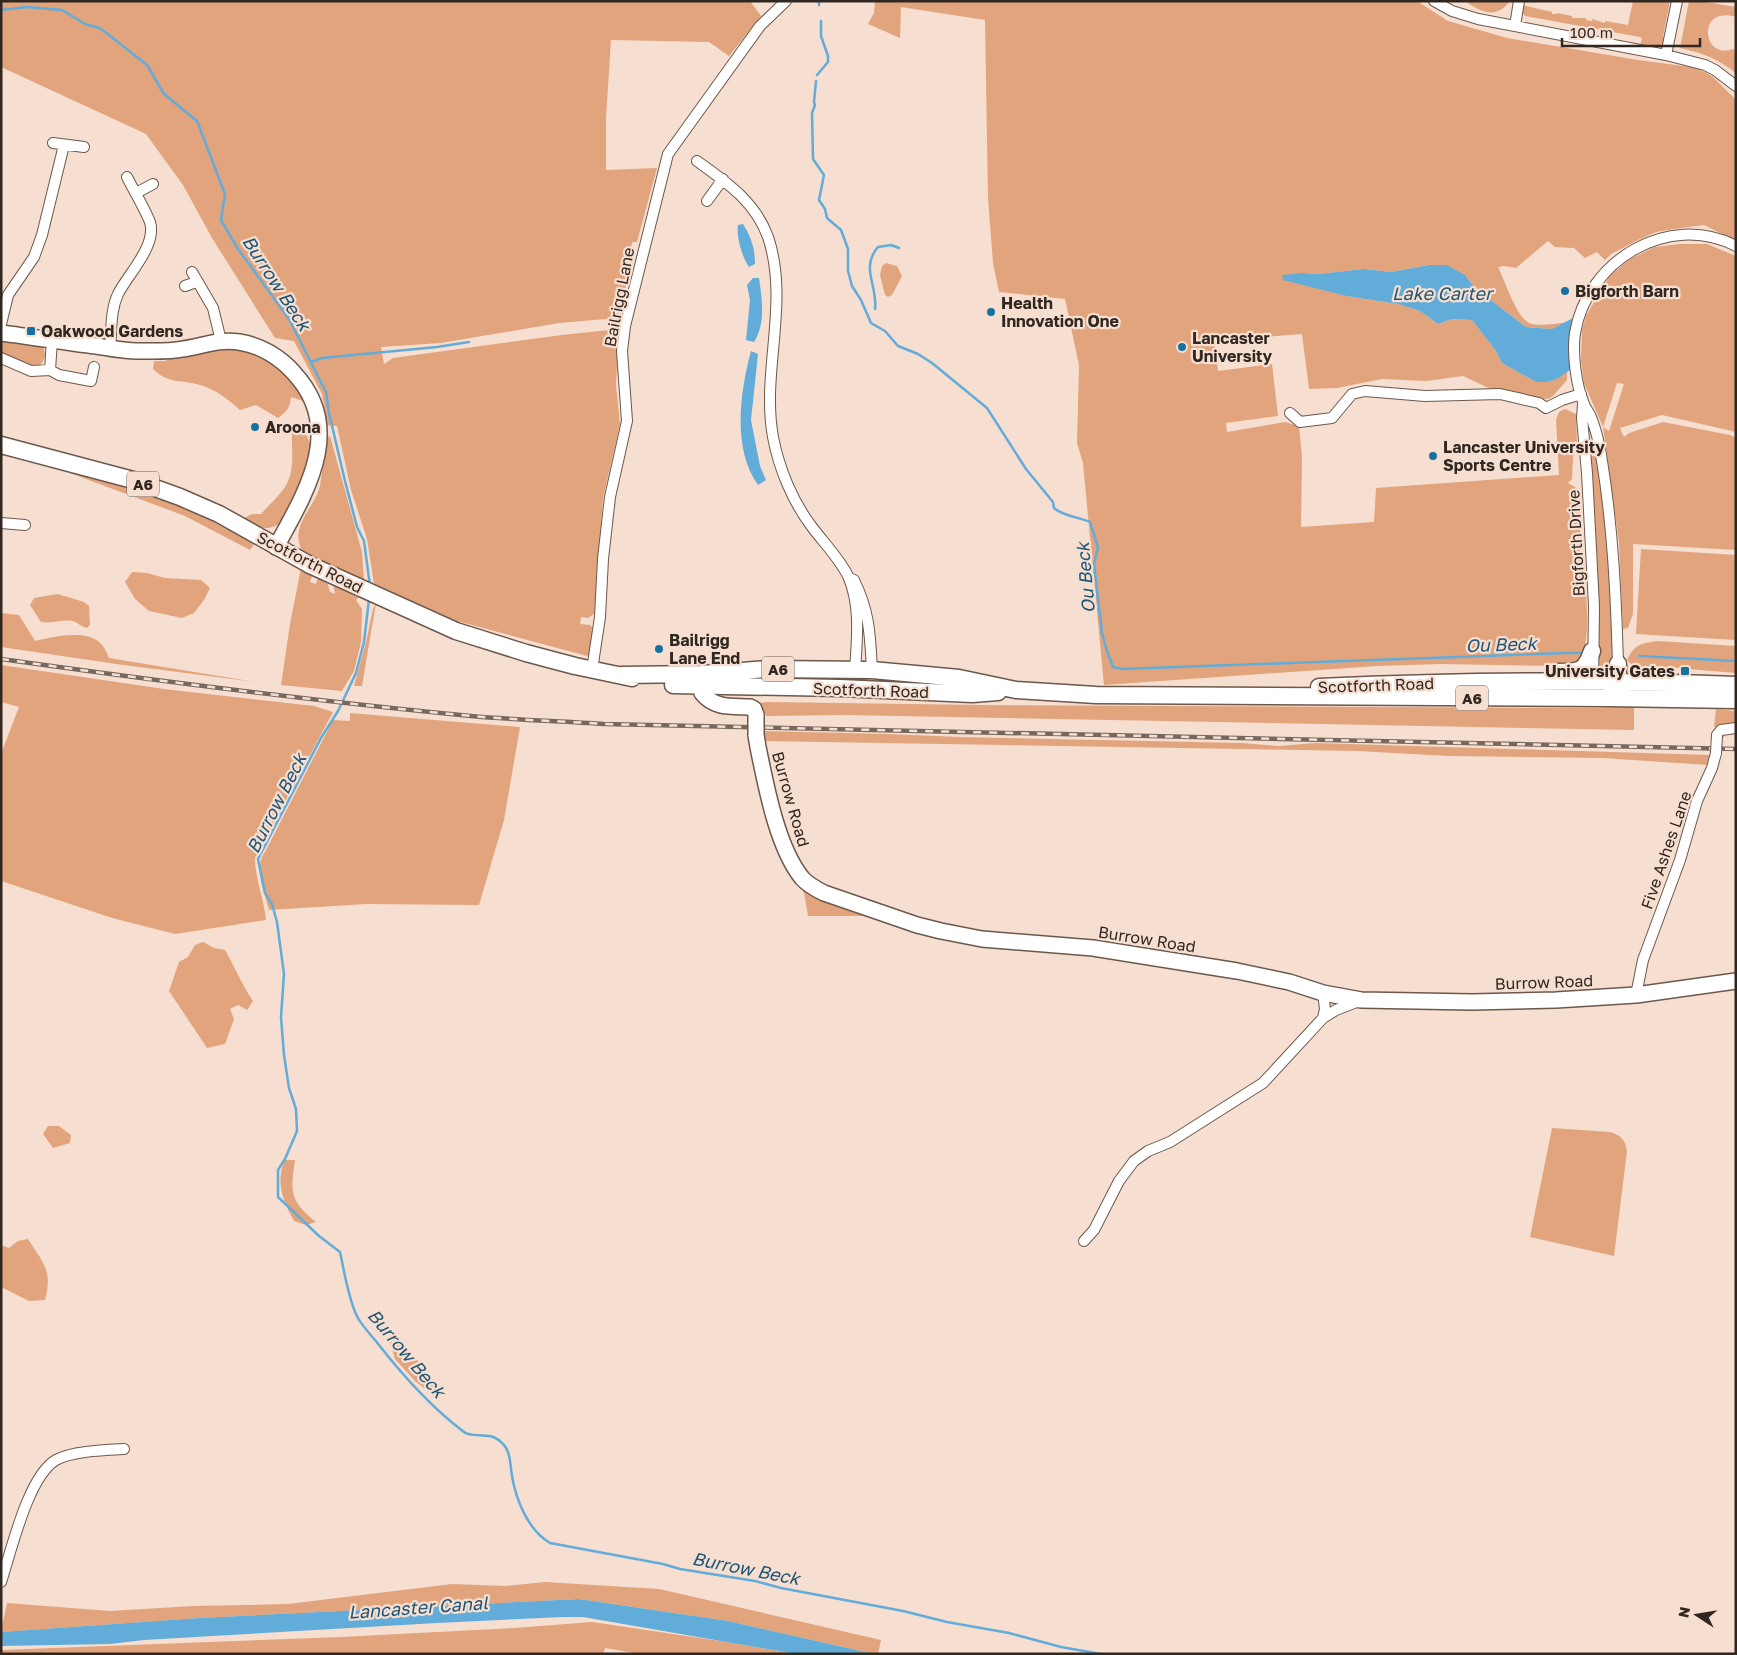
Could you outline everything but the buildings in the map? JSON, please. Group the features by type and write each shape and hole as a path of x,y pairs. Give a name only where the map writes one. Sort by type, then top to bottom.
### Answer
{"main road":[{"name":"Scotforth Road","path":"1,445 133,480 180,497 219,514 276,547 335,576 439,624 472,637 592,670 648,682 959,678 1016,690 1096,696 1729,700"},
{"path":"1302,688 1344,679 1577,672 1585,666 1592,651"},
{"path":"1593,682 1604,698 1626,682 1618,664"},
{"name":"Scotforth Road","path":"701,680 717,672 766,669 855,670 868,680 972,694 1016,690"},
{"name":"Scotforth Road","path":"1227,696 1302,688 1459,682 1626,682 1736,685"}],"street":[{"name":"Bailrigg Lane","path":"592,670 600,617 603,559 610,497 627,421 622,351 625,326 668,154 760,26 786,1"},
{"path":"1434,1 1452,11 1469,17 1666,55 1710,67 1736,86"},
{"path":"1515,26 1519,1"},
{"path":"1666,55 1677,1"},
{"path":"1,324 8,295 34,257 42,236 58,144 84,147"},
{"path":"697,161 742,195 764,227 771,249 777,304 770,402 773,434 793,498 848,577 857,626 855,670"},
{"path":"110,348 111,318 117,296 148,246 150,234 150,223 127,177"},
{"path":"707,201 723,179"},
{"path":"136,193 154,184"},
{"name":"Bigforth Drive","path":"1593,682 1594,606 1591,531 1582,399 1576,372 1575,356 1576,333 1582,307 1589,293 1610,266 1628,253 1654,241 1669,237 1698,235 1722,240 1736,246"},
{"path":"185,286 194,277 213,308 221,340"},
{"path":"1,333 136,351 182,350 221,340 241,342 260,348 284,362 303,382 316,410 320,433 316,462 311,479 276,547"},
{"path":"50,370 52,340"},
{"path":"1,358 31,370 50,370 59,375 91,381 94,367"},
{"path":"1290,414 1300,422 1332,418 1352,394 1365,391 1425,396 1500,394 1539,403 1546,408 1562,400 1582,399"},
{"name":"Bigforth Drive","path":"1582,399 1591,416 1601,454 1608,500 1613,544 1618,664"},
{"path":"1,523 25,525"},
{"path":"848,577 854,580 866,608 870,633 868,680"},
{"name":"Burrow Road","path":"701,680 704,696 712,702 723,706 750,706 754,709 756,715 756,735 776,820 793,864 803,879 824,893 941,932 982,939 1092,948 1230,970 1289,982 1323,993 1361,1000 1472,1002 1556,1000 1636,995 1736,981"},
{"name":"Five Ashes Lane","path":"1636,995 1643,960 1680,860 1697,801 1712,768 1716,753 1717,735 1721,730 1736,728"},
{"path":"1323,993 1325,1009 1323,1018"},
{"path":"1084,1241 1094,1230 1119,1180 1134,1161 1148,1151 1170,1142 1263,1083 1323,1018 1336,1010 1361,1000"},
{"path":"3,1578 20,1522 35,1486 45,1469 56,1460 86,1452 124,1449"}],"shaded area":[{"path":"1,1 750,1 761,16 729,56 709,42 611,40 606,118 606,170 657,168 637,242 632,242 631,249 635,251 618,318 559,323 441,343 381,347 384,364 393,358 619,329 616,385 620,424 603,498 596,613 588,618 581,617 580,624 590,625 595,631 590,653 587,656 457,621 374,584 367,539 351,490 337,426 327,425 322,394 294,341 275,338 212,238 183,185 146,134 1,67"},
{"path":"875,1 1417,1 1448,21 1507,38 1691,67 1713,77 1736,100 1736,241 1704,225 1667,230 1656,232 1640,239 1611,254 1605,260 1597,252 1585,258 1574,248 1555,247 1548,241 1516,268 1498,267 1515,306 1524,319 1529,323 1537,325 1565,323 1552,329 1526,327 1475,288 1465,275 1429,265 1391,272 1364,269 1318,274 1303,273 1320,289 1346,296 1398,304 1420,311 1438,324 1452,319 1472,320 1496,351 1502,363 1536,382 1557,379 1567,371 1567,380 1548,399 1495,391 1463,376 1426,381 1382,379 1337,388 1309,389 1302,334 1214,341 1218,371 1272,364 1278,416 1226,423 1227,432 1285,422 1299,426 1302,457 1301,527 1374,522 1376,488 1559,475 1556,420 1559,412 1565,409 1576,414 1577,446 1573,457 1572,479 1568,483 1580,490 1580,590 1584,590 1586,593 1587,631 1586,642 1579,659 1572,665 1558,666 1440,664 1377,666 1104,685 1083,463 1077,443 1079,365 1065,299 999,292 993,263 988,198 985,20 901,7 900,38 868,24 874,13"},
{"path":"1465,1 1510,1 1499,11 1488,12"},
{"path":"1633,1 1670,1 1663,36 1665,39 1660,46 1652,48 1640,46 1642,38 1640,37 1525,16 1521,11 1522,5 1552,12 1552,14 1572,16 1572,18 1586,18 1586,20 1592,21 1592,19 1605,23 1605,21 1628,25"},
{"path":"1689,1 1736,7 1736,17 1723,15 1714,19 1709,25 1708,33 1710,41 1715,47 1723,51 1733,49 1736,51 1736,73 1709,57 1680,48"},
{"path":"1680,244 1707,244 1736,256 1736,432 1662,415 1620,428 1624,437 1629,433 1663,422 1730,435 1736,438 1736,550 1633,544 1633,614 1628,628 1623,629 1619,542 1603,427 1584,383 1581,361 1582,330 1586,316 1609,277 1630,259 1655,247","holes":["1617,383 1624,384 1609,431 1603,427"]},
{"path":"886,263 897,266 902,276 892,295 888,297 885,295 880,275 882,266"},
{"path":"1,338 42,346 45,356 40,366 31,366 1,353"},
{"path":"221,346 257,353 281,368 306,402 291,397 288,409 278,418 256,405 240,410 211,389 193,383 170,380 153,369 154,361 165,361 179,355"},
{"path":"292,428 299,428 307,436 310,444 310,460 283,522 267,528 258,527 244,518 252,514 261,514 285,487 292,466"},
{"path":"330,436 362,552 364,580 302,551 299,541 299,533 304,517 320,485 326,438"},
{"path":"1,452 105,480 177,504 252,541 253,546 250,550 185,516 54,467 1,455"},
{"path":"1592,456 1597,456 1599,459 1609,569 1614,642 1614,660 1610,675 1601,675 1597,668 1590,459"},
{"path":"1641,549 1736,555 1736,640 1636,634"},
{"path":"301,568 313,574 310,582 316,584 318,577 327,582 330,592 335,594 333,583 360,596 356,600 362,609 361,642 354,671 342,691 281,685"},
{"path":"132,572 147,573 165,578 201,580 210,588 194,613 182,618 149,611 135,599 125,582"},
{"path":"58,594 84,602 89,606 90,625 87,628 73,621 41,622 30,605 34,598"},
{"path":"376,603 362,686 354,686 373,609"},
{"path":"1,613 19,615 35,641 67,635 84,636 98,641 109,658 255,682 1,647"},
{"path":"1657,641 1736,646 1736,673 1688,669 1688,666 1682,666 1682,668 1637,667 1627,660 1639,646"},
{"path":"1,665 164,689 314,706 333,712 255,858 256,874 266,920 175,934 112,918 1,881 1,754 19,707 1,702"},
{"path":"760,703 1599,708 1634,706 1634,730 845,715 766,716"},
{"path":"1716,709 1736,711 1736,724 1714,727"},
{"path":"350,713 520,727 504,820 479,905 366,904 269,910 261,880 260,865 262,858 333,720 350,721"},
{"path":"762,731 1242,743 1279,746 1316,743 1710,755 1708,765 1603,758 1449,756 1357,751 761,741"},
{"path":"797,880 871,916 808,916 804,893"},
{"path":"203,942 214,948 225,950 253,1001 247,1010 238,1005 230,1009 234,1019 225,1044 207,1048 169,991 179,962 188,957 195,945"},
{"path":"48,1126 59,1126 71,1135 70,1143 53,1148 43,1134"},
{"path":"1552,1128 1610,1132 1624,1141 1627,1151 1614,1256 1530,1237"},
{"path":"285,1160 295,1160 294,1196 301,1208 316,1222 306,1225 294,1221 290,1214 281,1184 282,1168"},
{"path":"28,1239 42,1261 47,1274 48,1281 45,1300 29,1301 1,1287 1,1245 9,1248 18,1241"},
{"path":"390,1342 404,1343 435,1383 442,1396 433,1395 415,1381 395,1359"},
{"path":"545,1582 659,1589 881,1640 878,1654 874,1654 728,1621 579,1599 199,1618 1,1632 7,1603 110,1611 193,1606 288,1604 452,1584 506,1586"},
{"path":"592,1622 796,1654 640,1654 605,1648 603,1654 1,1654 1,1650 341,1637"}],"water":[{"path":"743,224 750,238 754,253 755,264 749,267 742,252 738,235 738,225"},
{"name":"Lake Carter","path":"1429,265 1447,265 1465,275 1475,288 1526,327 1552,329 1573,318 1569,346 1570,370 1557,379 1547,382 1536,382 1502,363 1496,351 1472,320 1452,319 1438,324 1420,311 1398,304 1346,296 1283,280 1282,275 1318,274 1364,269 1391,272"},
{"path":"753,278 759,278 762,311 758,335 754,342 746,340 750,300 747,285"},
{"path":"751,351 758,354 751,420 760,466 766,480 758,485 744,455 741,438 744,384"},
{"path":"579,1599 728,1621 874,1654 796,1654 583,1617 437,1623 144,1640 110,1644 1,1646 1,1632 199,1618"}],"waterway":[{"name":"Burrow Beck","path":"1,10 27,7 62,10 85,24 100,28 147,65 164,94 197,121 225,194 221,220 238,249 289,319 326,392 345,481 357,527 364,541 370,586"},
{"name":"Ou Beck","path":"817,75 828,62 828,56 821,36 821,21"},
{"name":"Ou Beck","path":"816,81 815,105 812,113 813,159 824,175 819,200 825,209 827,218 841,230 848,249 848,271 852,286 861,300 871,323 885,331 898,346 918,354 932,363 987,408 1026,469 1053,502 1054,508 1066,515 1090,522 1098,547 1094,564 1102,633 1113,667 1123,669 1582,653"},
{"path":"875,309 870,262 878,247 891,245 899,248"},
{"path":"311,362 322,358 437,347 469,342"},
{"name":"Burrow Beck","path":"369,599 364,642 356,673 338,711 321,738 258,859 265,893 272,904 277,922 284,974 281,1017 284,1055 289,1088 296,1109 297,1131 278,1170 278,1197 319,1236 340,1252 349,1295 360,1321 408,1380 452,1422 468,1434 492,1437 505,1446 510,1458 517,1495 524,1514 535,1530 550,1543 663,1564 680,1569 755,1581 781,1588 903,1611 947,1622 1009,1633 1061,1647 1101,1654"},
{"name":"Ou Beck","path":"1639,656 1736,661"}],"railway":[{"path":"1,659 353,704 488,717 604,724 1736,749"}],"place":[{"name":"Bigforth Barn","path":"1565,291"},
{"name":"Health Innovation One","path":"991,312"},
{"name":"Oakwood Gardens","path":"31,331"},
{"name":"Lancaster University","path":"1182,347"},
{"name":"Aroona","path":"255,427"},
{"name":"Lancaster University Sports Centre","path":"1433,456"},
{"name":"Bailrigg Lane End","path":"659,649"},
{"name":"University Gates","path":"1685,671"}],"water label":[{"name":"Lancaster Canal","path":"418,1607"}]}
